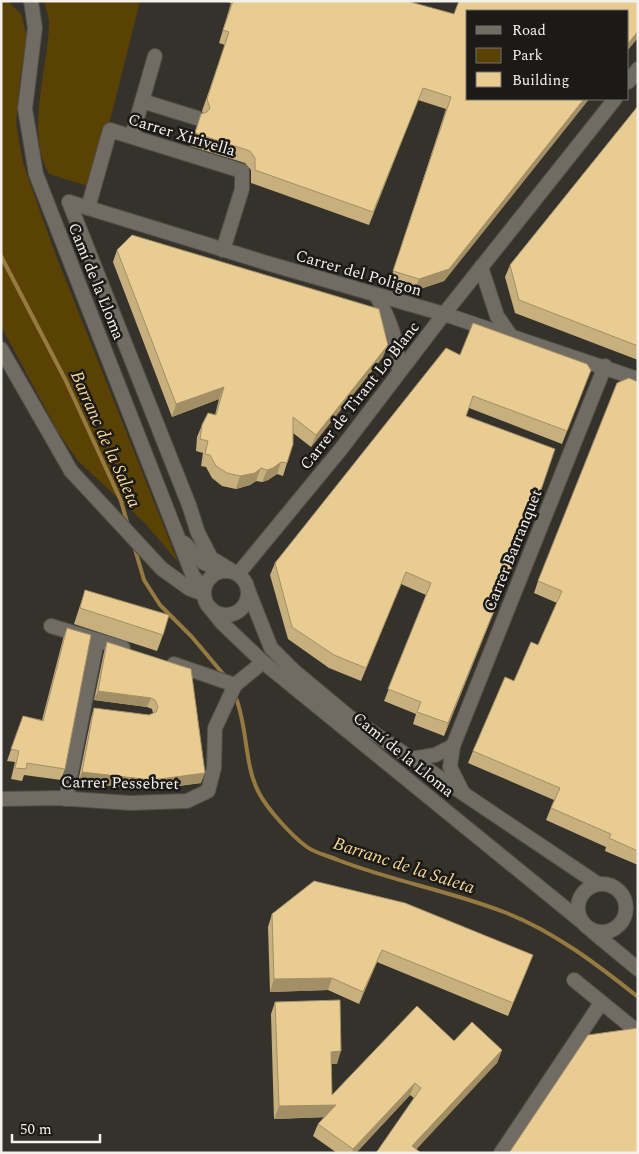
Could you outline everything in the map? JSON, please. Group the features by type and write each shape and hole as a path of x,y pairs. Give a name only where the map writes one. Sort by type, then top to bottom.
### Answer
{"street":[{"path":"22,1 35,28"},
{"name":"Camí de la Lloma","path":"31,1 35,28 25,109 36,174 193,576 204,592"},
{"path":"132,136 155,56"},
{"path":"629,81 638,69"},
{"name":"Carrer de Tirant Lo Blanc","path":"238,578 614,100"},
{"path":"142,101 197,118"},
{"name":"Carrer Xirivella","path":"88,208 110,130 132,136 242,171 242,189 223,250"},
{"name":"Camí de la Lloma","path":"69,202 186,496 198,533 211,558 238,578 271,648 294,671 348,716 598,884"},
{"name":"Carrer del Poligon","path":"69,202 223,250 444,314 604,366 638,379"},
{"path":"481,268 497,316 512,336"},
{"path":"376,295 390,319 398,350 399,372"},
{"path":"1,349 72,471 162,570 190,589 204,592"},
{"name":"Carrer Barranquet","path":"464,795 450,767 453,746 604,366"},
{"name":"Camí de la Lloma","path":"180,539 204,563 238,578"},
{"path":"212,576 238,578 246,603 236,612 223,614 211,609 204,592 212,576"},
{"name":"Camí de la Lloma","path":"211,609 222,623 263,662 581,921"},
{"path":"51,626 132,651"},
{"path":"66,799 97,640"},
{"path":"159,659 235,685"},
{"name":"Carrer Pessebret","path":"1,799 66,799 130,803 187,800 208,791 214,768 215,728 235,685 263,662"},
{"path":"84,708 102,710"},
{"path":"411,759 435,755 453,746"},
{"path":"638,898 616,888 598,884 584,892 578,906 581,921 599,939 638,969"},
{"path":"616,888 621,893 626,906 620,924 622,944 638,960"},
{"path":"592,931 605,932 620,924 638,921"},
{"path":"574,980 638,1032"},
{"path":"501,1153 601,1003"}],"green space":[{"path":"1,1 8,1 21,14 27,37 20,79 16,123 23,163 55,253 178,562 145,523 78,461 58,432 1,326"},
{"path":"44,1 140,1 94,184 88,186 49,174 42,157 38,120 49,24"}],"building":[{"path":"233,1 407,1 454,14 459,1 638,1 638,31 629,43 629,10 466,10 466,100 583,100 449,269 419,279 393,271 451,97 423,88 373,212 255,170 255,158 250,151 195,133 201,114 207,112 210,108 207,99 229,32 223,30"},
{"path":"638,106 638,346 519,300 510,265"},
{"path":"132,235 379,309 388,345 316,435 293,417 293,444 287,463 281,462 273,468 267,470 261,468 255,473 240,476 227,473 216,466 210,455 205,454 208,441 200,439 202,425 208,413 216,415 224,387 176,404 117,250"},
{"path":"473,323 587,364 591,370 567,431 473,396 466,416 555,449 529,525 448,723 417,712 421,702 388,689 431,583 406,572 366,668 334,655 292,627 275,563 446,348 460,355"},
{"path":"629,378 638,382 638,851 609,838 611,834 551,808 560,788 473,751 505,677 514,681 531,642 538,645 562,591 538,581 617,383"},
{"path":"85,590 169,615 163,635 80,608"},
{"path":"67,628 91,635 65,769 27,763 26,769 15,768 19,751 11,749 23,716 43,721"},
{"path":"107,642 191,669 205,773 152,780 82,772 94,708 149,715 156,712 158,707 155,700 151,698 98,691"},
{"path":"314,881 405,903 533,955 513,1003 382,950 363,992 332,978 274,979 272,914"},
{"path":"340,1000 341,1051 331,1052 332,1095 417,1006 454,1041 472,1022 502,1050 412,1146 421,1153 376,1153 421,1088 415,1083 353,1149 318,1124 336,1105 279,1106 275,1002"},
{"path":"638,1028 638,1153 509,1153 588,1035"}],"waterway":[{"name":"Barranc de la Saleta","path":"1,256 66,381 121,501 128,525"},
{"name":"Barranc de la Saleta","path":"134,546 144,580 160,605 192,637 224,675"},
{"name":"Barranc de la Saleta","path":"236,698 243,722 248,759 259,793 281,822 307,847 318,853 358,867 484,905 540,928 574,949 638,997"}]}
